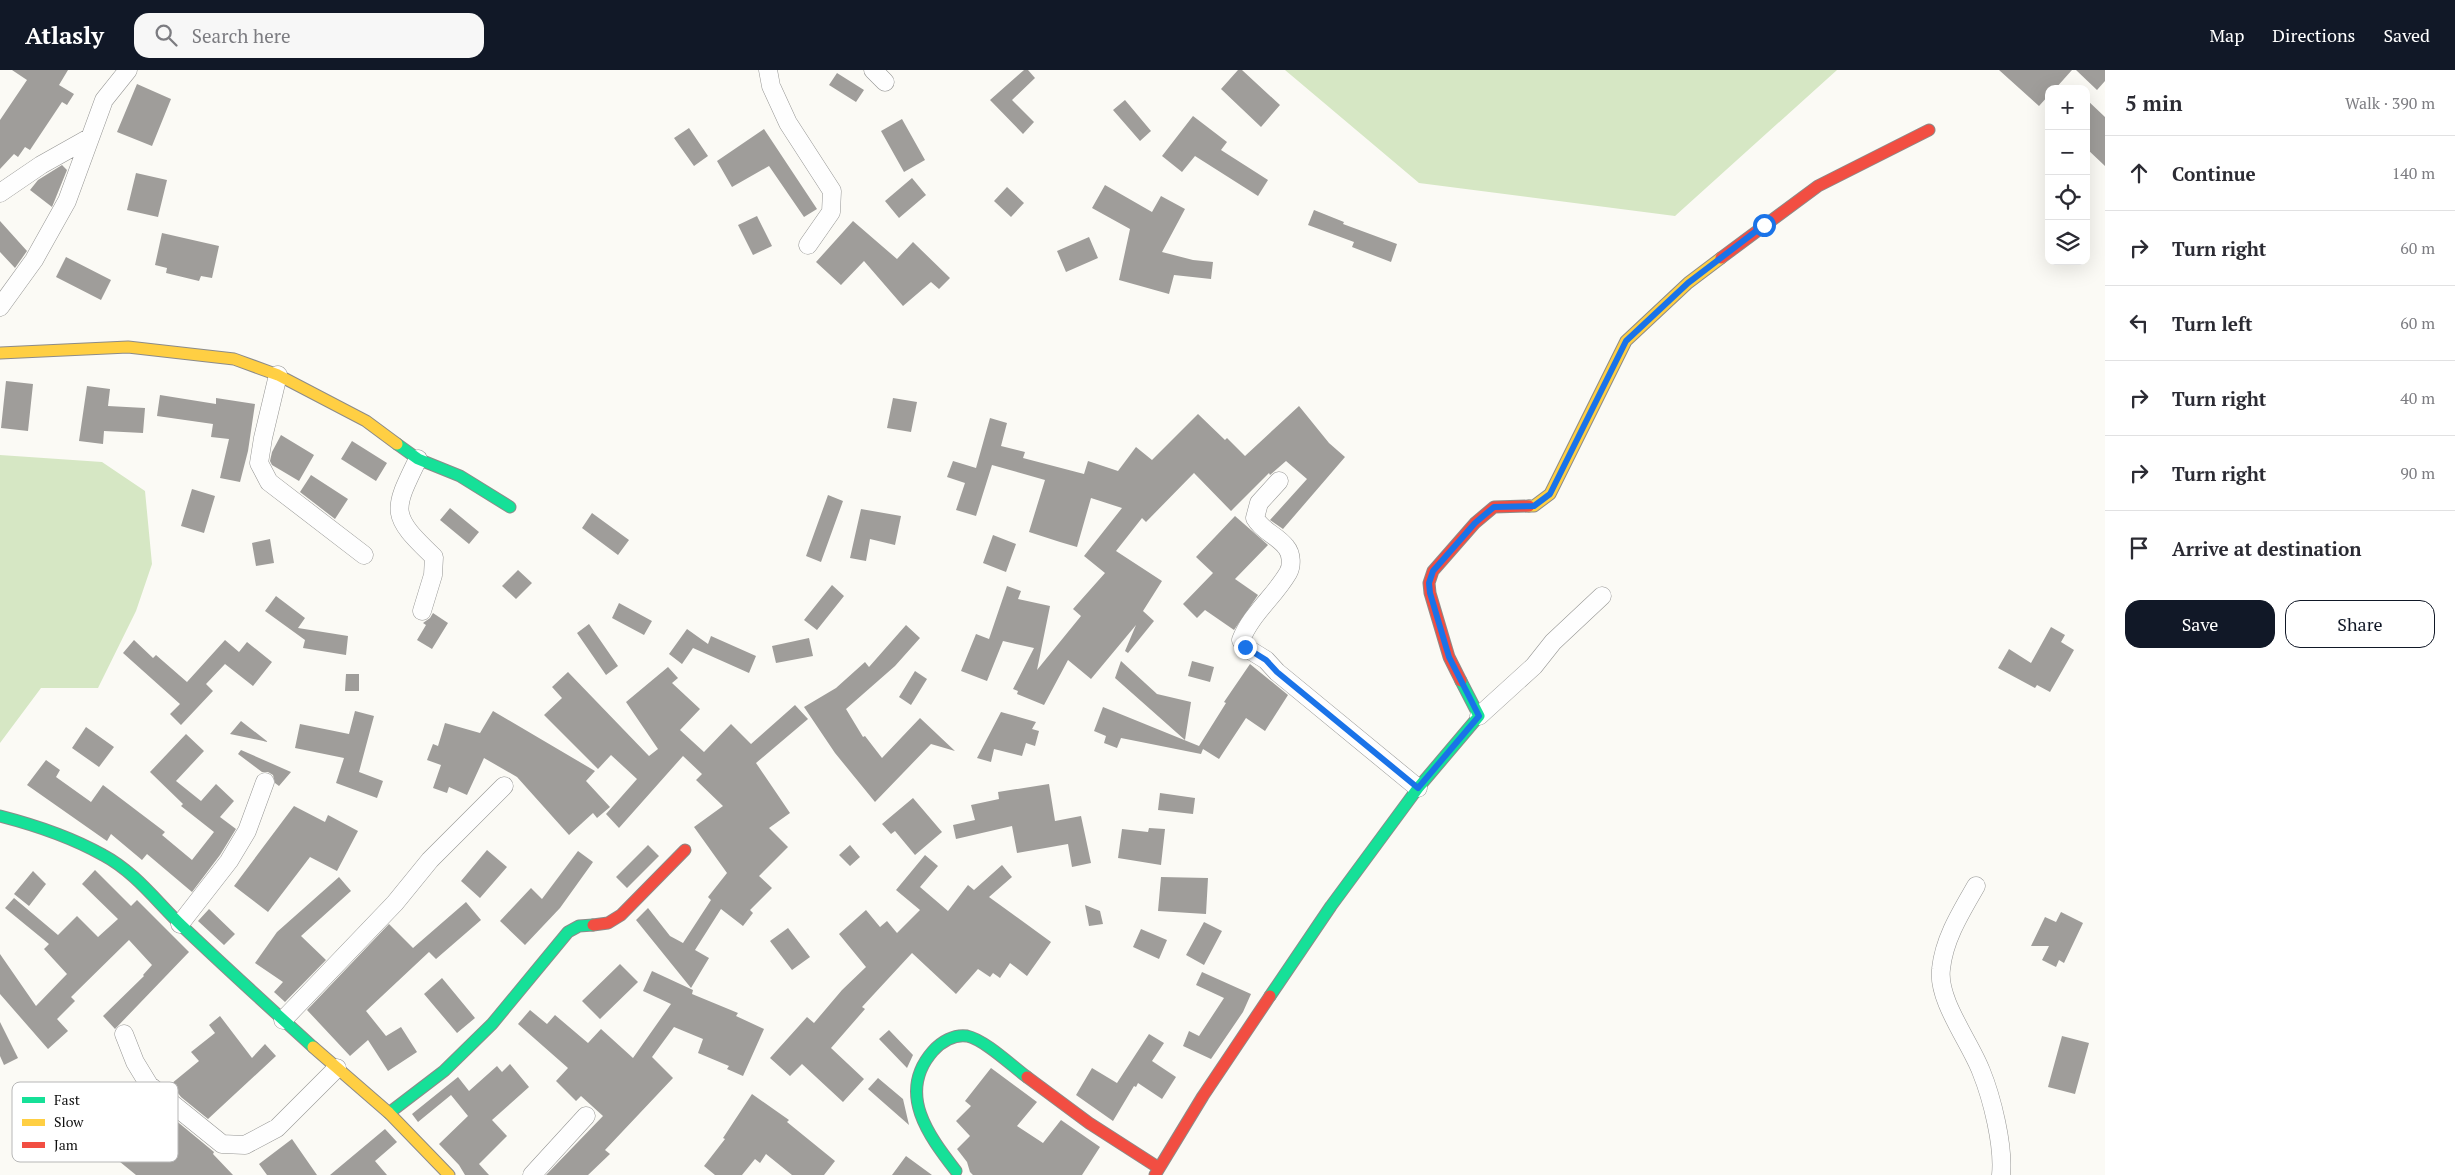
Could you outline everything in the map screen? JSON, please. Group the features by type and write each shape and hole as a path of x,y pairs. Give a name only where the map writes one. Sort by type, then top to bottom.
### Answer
{"street":[{"path":"0,308 34,260 67,201 104,100 128,70"},
{"path":"768,70 771,86 788,123 832,191 831,212 808,245"},
{"path":"1479,716 1449,657 1430,593 1429,583 1433,571 1475,523 1494,507 1534,506 1550,494 1626,341 1688,283 1818,186 1850,168 1929,130"},
{"path":"0,193 41,165 89,138"},
{"path":"0,353 128,347 234,359 278,375 366,421 418,458 460,476 510,507"},
{"path":"278,375 259,463 269,482 364,555"},
{"path":"418,458 401,494 399,511 407,531 434,557 433,575 422,611"},
{"path":"1279,480 1259,503 1255,518 1260,528 1286,547 1291,557 1289,572 1245,629 1241,640 1245,647 1266,660 1277,672 1418,788"},
{"path":"956,1171 927,1132 919,1109 916,1088 920,1071 942,1041 958,1034 968,1035 976,1040 1157,1172 1203,1096 1253,1020 1332,906 1418,788 1479,716 1534,666 1553,642 1602,596"},
{"path":"180,924 234,854 247,831 265,782"},
{"path":"283,1020 395,903 430,860 504,786"},
{"path":"0,816 27,823 104,855 136,877 180,924 283,1020 388,1113 449,1175"},
{"path":"388,1113 444,1071 492,1024 562,938 579,926 608,923 621,915 685,850"},
{"path":"1976,886 1958,916 1945,949 1940,971 1944,994 1981,1071 1996,1122 2002,1166 2001,1175"},
{"path":"124,1034 135,1062 148,1082"},
{"path":"178,1108 222,1144 245,1145 278,1128 337,1068"},
{"path":"532,1175 586,1116"}],"green space":[{"path":"1285,70 1837,70 1675,216 1419,183"},
{"path":"0,455 102,462 145,491 152,564 136,611 98,688 41,688 0,743"}],"building":[{"path":"12,70 68,70 59,85 74,94 67,105 62,102 30,150 25,147 18,157 14,154 0,169 0,120 27,80"},
{"path":"1024,70 1028,70 1035,78 1012,100 1034,122 1023,134 990,100"},
{"path":"1238,70 1242,70 1280,105 1261,127 1221,89"},
{"path":"1999,70 2072,70 2059,85 2045,85 2045,99 2039,106"},
{"path":"2076,70 2105,70 2105,81 2097,90"},
{"path":"837,73 864,90 856,102 829,85"},
{"path":"137,84 171,99 152,146 117,132"},
{"path":"1125,100 1151,131 1140,141 1113,110"},
{"path":"2090,103 2105,117 2105,166 2090,152"},
{"path":"1193,116 1227,142 1221,150 1268,180 1258,196 1195,156 1182,172 1162,156"},
{"path":"902,119 925,160 904,172 881,131"},
{"path":"689,128 708,156 694,166 674,138"},
{"path":"764,129 817,209 804,217 769,166 732,187 717,161"},
{"path":"62,165 67,170 52,207 30,190 38,180"},
{"path":"136,173 167,180 158,217 127,210"},
{"path":"912,178 926,195 899,218 885,201"},
{"path":"1105,185 1152,212 1161,196 1185,209 1162,252 1193,260 1213,262 1211,279 1174,275 1169,294 1119,280 1130,229 1092,208"},
{"path":"1007,187 1024,203 1011,217 994,201"},
{"path":"1314,210 1344,222 1343,224 1397,244 1391,262 1352,247 1354,242 1308,225"},
{"path":"757,216 772,246 753,255 738,225"},
{"path":"0,221 27,251 15,268 0,252"},
{"path":"853,221 897,259 913,242 950,278 939,289 931,282 903,306 864,261 841,285 816,262"},
{"path":"162,233 219,246 212,278 201,276 199,281 166,273 167,268 155,265"},
{"path":"1089,237 1098,258 1066,272 1057,251"},
{"path":"66,257 111,280 101,300 56,277"},
{"path":"6,381 33,384 28,431 1,428"},
{"path":"87,386 110,389 108,406 145,408 143,433 104,431 103,444 79,441"},
{"path":"160,395 216,404 216,398 255,404 248,451 240,482 220,478 229,439 211,437 213,424 157,416"},
{"path":"893,398 917,402 911,432 887,428"},
{"path":"1299,406 1329,443 1345,457 1283,529 1270,520 1307,479 1286,461 1270,475 1269,473 1231,511 1194,473 1146,522 1142,518 1116,551 1162,581 1143,611 1154,621 1128,653 1125,651 1136,625 1091,679 1068,660 1044,705 1017,694 1018,691 1013,689 1034,648 1003,641 987,681 961,671 976,634 989,639 1007,586 1021,591 1018,599 1050,606 1037,670 1081,616 1073,609 1105,573 1084,556 1122,508 1091,498 1077,547 1029,532 1045,480 992,465 976,516 956,510 965,483 947,477 953,461 976,468 990,418 1007,423 1001,446 1025,452 1023,458 1084,474 1088,461 1118,471 1136,447 1152,460 1198,414 1245,456"},
{"path":"281,435 314,455 299,481 272,465 270,461 272,452"},
{"path":"352,441 387,463 376,481 341,459"},
{"path":"311,475 348,499 335,519 300,492"},
{"path":"192,489 215,496 204,533 181,526"},
{"path":"828,495 843,501 821,562 806,556"},
{"path":"450,508 479,532 469,544 440,520"},
{"path":"861,509 901,516 895,545 870,539 866,561 850,558"},
{"path":"592,513 629,540 618,555 582,528"},
{"path":"1235,516 1268,545 1235,579 1258,595 1234,630 1205,610 1197,618 1183,604 1213,573 1196,557"},
{"path":"993,535 1016,544 1006,572 983,563"},
{"path":"270,539 274,563 256,566 252,543"},
{"path":"518,570 532,583 516,599 502,586"},
{"path":"832,585 844,596 817,630 804,620"},
{"path":"276,596 305,618 298,628 348,636 346,655 303,648 305,640 265,611"},
{"path":"619,603 652,621 644,635 612,618"},
{"path":"433,613 448,623 432,649 417,640 426,625 423,623"},
{"path":"589,624 618,666 606,675 577,633"},
{"path":"906,625 920,638 895,666 846,709 863,737 865,736 882,758 920,718 955,751 931,744 875,802 835,753 804,707 836,688 865,662 869,667"},
{"path":"2051,627 2065,635 2061,642 2074,650 2050,692 2037,685 2035,688 1998,668 2009,649 2031,663"},
{"path":"687,629 708,644 711,636 756,656 749,673 693,648 682,664 669,654"},
{"path":"809,638 813,656 776,663 772,646"},
{"path":"134,640 153,658 156,655 187,682 225,640 239,652 247,642 272,662 253,686 225,664 206,684 213,691 181,725 170,714 180,704 123,653"},
{"path":"1121,661 1157,694 1191,702 1185,740 1115,678"},
{"path":"1192,661 1214,667 1210,682 1188,676"},
{"path":"1250,664 1288,695 1265,731 1246,718 1219,759 1203,749 1201,754 1121,738 1117,748 1104,743 1106,736 1094,731 1103,707 1199,746 1226,703 1224,702"},
{"path":"668,667 678,678 672,683 700,709 680,730 704,752 731,724 751,744 795,705 808,719 756,763 790,813 769,828 788,847 759,876 772,888 750,910 753,913 743,926 721,909 695,950 709,958 691,988 636,920 648,908 670,936 683,943 711,900 708,897 727,873 694,827 723,806 696,780 702,774 683,756 619,828 606,814 637,779 611,755 598,769 544,715 562,698 552,687 568,672 649,756 658,749 626,702"},
{"path":"915,671 927,679 911,705 899,697"},
{"path":"346,674 359,674 359,691 345,691"},
{"path":"355,711 374,716 359,772 383,781 377,798 336,783 344,758 295,748 300,724 349,734"},
{"path":"493,711 595,771 586,781 610,807 597,818 593,813 569,835 517,777 484,758 467,795 449,787 447,793 433,788 441,765 427,760 433,744 438,746 445,723 480,733"},
{"path":"1001,712 1036,722 1032,729 1039,731 1035,746 1026,743 1022,756 994,749 991,762 977,758"},
{"path":"241,721 268,742 230,734"},
{"path":"86,727 114,747 99,767 72,748"},
{"path":"186,734 204,751 176,781 201,801 216,784 234,801 220,817 236,829 220,855 192,892 147,854 142,860 111,834 107,841 27,785 46,760 60,770 56,777 91,802 103,785 165,832 162,835 192,860 214,832 181,806 183,804 150,772"},
{"path":"241,750 291,772 279,786 275,783 273,775 268,772 262,772 238,754"},
{"path":"1049,784 1055,821 1081,816 1091,863 1072,867 1068,844 1017,853 1012,826 956,839 953,825 975,820 971,805 999,799 998,792"},
{"path":"1160,793 1195,798 1193,814 1158,810"},
{"path":"913,798 942,832 915,855 895,831 891,834 882,824"},
{"path":"294,806 325,822 328,815 358,831 337,871 310,857 268,912 234,886"},
{"path":"1149,828 1165,829 1161,865 1118,858 1122,829 1148,832"},
{"path":"648,845 659,856 627,888 616,877"},
{"path":"850,845 860,857 850,866 839,855"},
{"path":"487,850 507,867 480,898 461,881"},
{"path":"578,851 593,862 560,908 525,945 500,921 531,888 542,899"},
{"path":"925,855 938,866 920,887 948,911 968,885 974,890 1002,865 1012,877 989,897 1051,942 1027,976 1010,963 1000,978 993,973 990,977 978,969 956,994 912,953 862,1007 865,1009 831,1048 864,1079 843,1102 802,1064 790,1076 770,1058 807,1017 814,1023 842,990 866,967 839,934 866,910 880,927 887,921 897,933 920,910 896,890"},
{"path":"95,870 131,906 137,900 189,952 115,1029 103,1016 144,976 152,965 129,940 71,997 75,1001 57,1019 68,1031 48,1049 0,994 0,954 36,1006 67,974 44,949 49,944 5,908 14,898 58,935 77,916 98,937 118,919 82,884"},
{"path":"33,871 46,884 29,906 14,894"},
{"path":"339,877 351,891 301,936 326,960 285,1002 274,992 283,982 255,963 277,932"},
{"path":"1161,877 1208,878 1206,914 1158,911"},
{"path":"466,902 481,920 436,959 429,952 366,1011 386,1036 401,1027 417,1052 388,1071 368,1040 350,1056 307,1010 389,924 413,948"},
{"path":"1085,905 1100,911 1103,924 1089,926"},
{"path":"209,909 235,934 224,945 198,921"},
{"path":"2061,912 2083,923 2064,963 2059,960 2056,967 2042,960 2049,946 2031,946 2045,917 2056,922"},
{"path":"1204,922 1222,931 1204,965 1186,955"},
{"path":"788,928 810,957 792,970 770,941"},
{"path":"1141,929 1167,940 1159,959 1133,947"},
{"path":"620,964 638,982 600,1019 582,1001"},
{"path":"652,971 693,990 692,994 738,1013 736,1016 764,1029 743,1076 727,1069 729,1066 698,1053 703,1039 674,1027 652,1057 673,1078 605,1150 610,1154 588,1175 546,1175 603,1116 581,1096 576,1101 556,1081 568,1068 518,1024 530,1010 547,1024 555,1015 588,1043 601,1029 633,1058 671,1004 643,991"},
{"path":"1202,972 1251,994 1243,1012 1211,1059 1183,1046 1189,1031 1199,1036 1224,998 1196,985"},
{"path":"442,978 475,1018 457,1033 424,994"},
{"path":"220,1016 252,1058 265,1044 276,1056 208,1119 181,1097 178,1093 178,1082 173,1082 199,1061 191,1052 215,1033 209,1025"},
{"path":"0,1022 18,1058 4,1065 0,1056"},
{"path":"889,1030 913,1055 907,1068 879,1039"},
{"path":"1149,1034 1164,1043 1152,1061 1176,1077 1162,1099 1138,1083 1136,1087 1134,1086 1113,1121 1076,1095 1092,1068 1117,1083"},
{"path":"2062,1036 2089,1043 2075,1094 2048,1087"},
{"path":"510,1064 529,1087 492,1120 507,1136 479,1164 489,1175 465,1175 459,1165 439,1144 468,1116 451,1095 418,1122 412,1114 458,1077 469,1091 497,1066 502,1072"},
{"path":"991,1068 1037,1102 1017,1126 1043,1143 1061,1120 1100,1147 1082,1175 973,1175 970,1172 967,1162 957,1149 970,1136 956,1121 971,1106 965,1101"},
{"path":"878,1078 903,1099 909,1125 868,1089"},
{"path":"752,1094 789,1120 787,1122 835,1161 824,1175 792,1175 766,1154 760,1163 755,1159 742,1175 715,1175 704,1166 725,1139 723,1138"},
{"path":"178,1122 214,1152 213,1154 233,1175 136,1175 120,1162 178,1162"},
{"path":"385,1129 397,1142 375,1161 387,1175 330,1175"},
{"path":"292,1139 317,1175 267,1175 259,1164"},
{"path":"906,1156 932,1175 892,1175"}],"traffic: fast":[{"path":"397,444 418,459 460,476 510,507"},
{"path":"1270,996 1331,906 1418,788 1479,716 1461,681"},
{"path":"0,816 66,837 115,862 313,1047"},
{"path":"389,1113 444,1071 492,1024 568,932 579,926 593,925"},
{"path":"956,1171 927,1129 920,1114 917,1083 922,1067 933,1051 948,1039 957,1036 967,1036 990,1048 1027,1077"}],"traffic: slow":[{"path":"1529,506 1534,506 1550,494 1626,341 1688,283 1721,258"},
{"path":"0,353 128,347 234,359 278,375 366,421 397,444"},
{"path":"313,1047 389,1113 449,1175"}],"traffic: jam":[{"path":"1721,258 1818,186 1929,130"},
{"path":"1461,681 1449,657 1430,593 1429,583 1433,571 1475,523 1494,507 1529,506"},
{"path":"593,925 608,923 621,915 685,850"},
{"path":"1155,1175 1203,1096 1270,996"},
{"path":"1027,1077 1089,1123 1159,1168"}],"route":[{"path":"1245,647 1266,660 1277,672 1418,788 1479,716 1449,657 1430,593 1429,583 1433,571 1475,523 1494,507 1534,506 1550,494 1595,400 1626,341 1688,283 1764,225"}]}
